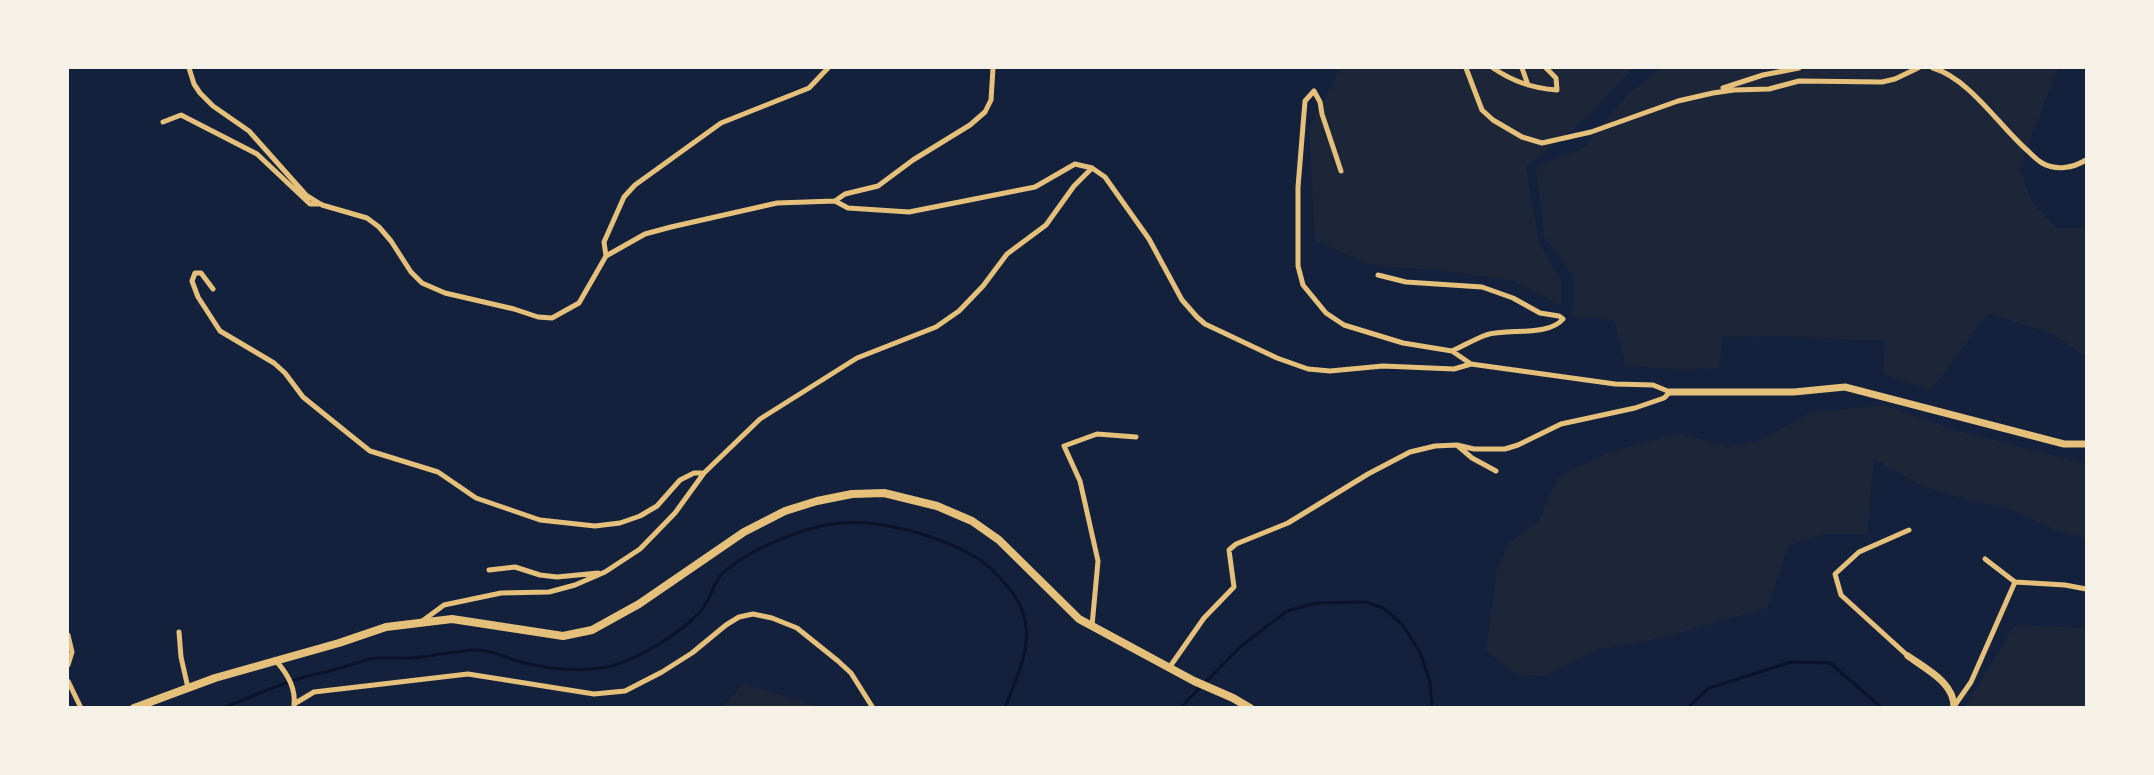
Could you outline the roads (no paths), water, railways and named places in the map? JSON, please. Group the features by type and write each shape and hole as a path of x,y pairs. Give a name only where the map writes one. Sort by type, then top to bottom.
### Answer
{"main road":[{"path":"134,708 214,678 386,627 453,619 563,636 585,632 614,620 744,532 786,511 817,501 852,494 884,493 937,506 972,521 999,540 1079,619 1169,668 1250,708"}],"street":[{"path":"189,68 194,84 200,93 213,106 249,131 306,195 322,205"},
{"path":"606,256 604,242 624,197 635,185 721,123 809,88 828,68"},
{"path":"835,201 845,194 878,186 913,160 970,125 985,112 992,100 993,68"},
{"path":"1466,68 1482,110 1493,120 1522,137 1542,143 1591,132 1678,101 1713,93 1769,89 1800,81 1882,82 1895,79 1918,68"},
{"path":"1493,68 1509,79 1557,90 1556,78 1546,68"},
{"path":"1522,68 1528,85"},
{"path":"1713,93 1763,75 1799,68"},
{"path":"1933,68 1940,70 1971,91 2020,144 2042,163 2058,169 2085,161"},
{"path":"1341,171 1320,102 1314,91 1305,101 1298,187 1298,266 1303,285 1326,313 1344,325 1403,343 1452,351 1471,364"},
{"path":"163,123 181,114 257,154 310,204 322,205 367,218 379,227 391,241 411,272 422,283 445,293 538,317 552,318 579,303 606,256 645,234 671,226 777,203 835,201 848,208 909,212 1035,187 1075,164 1092,168 1105,177 1149,239 1182,300 1197,317 1205,324 1277,358 1308,369 1330,371 1383,366 1454,369 1471,364 1615,384 1653,386 1670,392 1794,392 1845,387 2064,444 2086,444"},
{"path":"421,622 444,605 501,593 549,592 575,585 605,572 640,549 675,513 704,473 760,419 856,358 936,327 960,311 983,286 1007,254 1046,225 1074,186 1092,168"},
{"path":"213,289 201,273 195,273 192,281 198,297 220,331 274,363 285,373 303,397 370,451 438,472 476,498 540,520 595,526 620,523 640,516 657,506 680,480 694,473 704,473"},
{"path":"1378,275 1406,282 1482,287 1513,298 1540,313 1559,316 1563,319 1559,324 1541,329 1487,334 1452,351"},
{"path":"1169,668 1204,618 1234,587 1229,550 1236,544 1288,523 1368,474 1410,452 1435,446 1457,445 1474,450 1505,449 1561,424 1635,408 1664,398 1670,392"},
{"path":"1092,626 1098,561 1080,481 1064,446 1097,434 1136,437"},
{"path":"1457,445 1472,458 1496,471"},
{"path":"1910,530 1859,552 1835,574 1841,595 1908,656 1947,684 1955,706"},
{"path":"1985,559 2016,582 2065,585 2086,589"},
{"path":"489,570 515,567 540,575 557,577 605,572"},
{"path":"1955,706 1971,682 2016,582"},
{"path":"294,706 314,692 468,674 594,694 625,691 677,662 739,617 753,614 772,618 797,628 851,673 873,708"},
{"path":"179,632 181,657 188,688"},
{"path":"68,635 72,652 68,665"},
{"path":"276,661 285,671 295,696 294,706"},
{"path":"68,681 81,708"}],"waterway":[{"path":"223,708 288,682 376,658 414,658 479,650 551,668 584,669 618,664 659,644 695,617 703,608 714,585 723,573 748,555 778,540 811,529 858,522 912,531 948,544 983,562 1008,587 1024,617 1026,646 1005,708"},
{"path":"1180,708 1240,647 1287,611 1316,603 1366,602 1383,608 1402,624 1420,652 1430,682 1432,708"},
{"path":"1687,708 1709,688 1791,662 1830,663 1882,708"}]}
